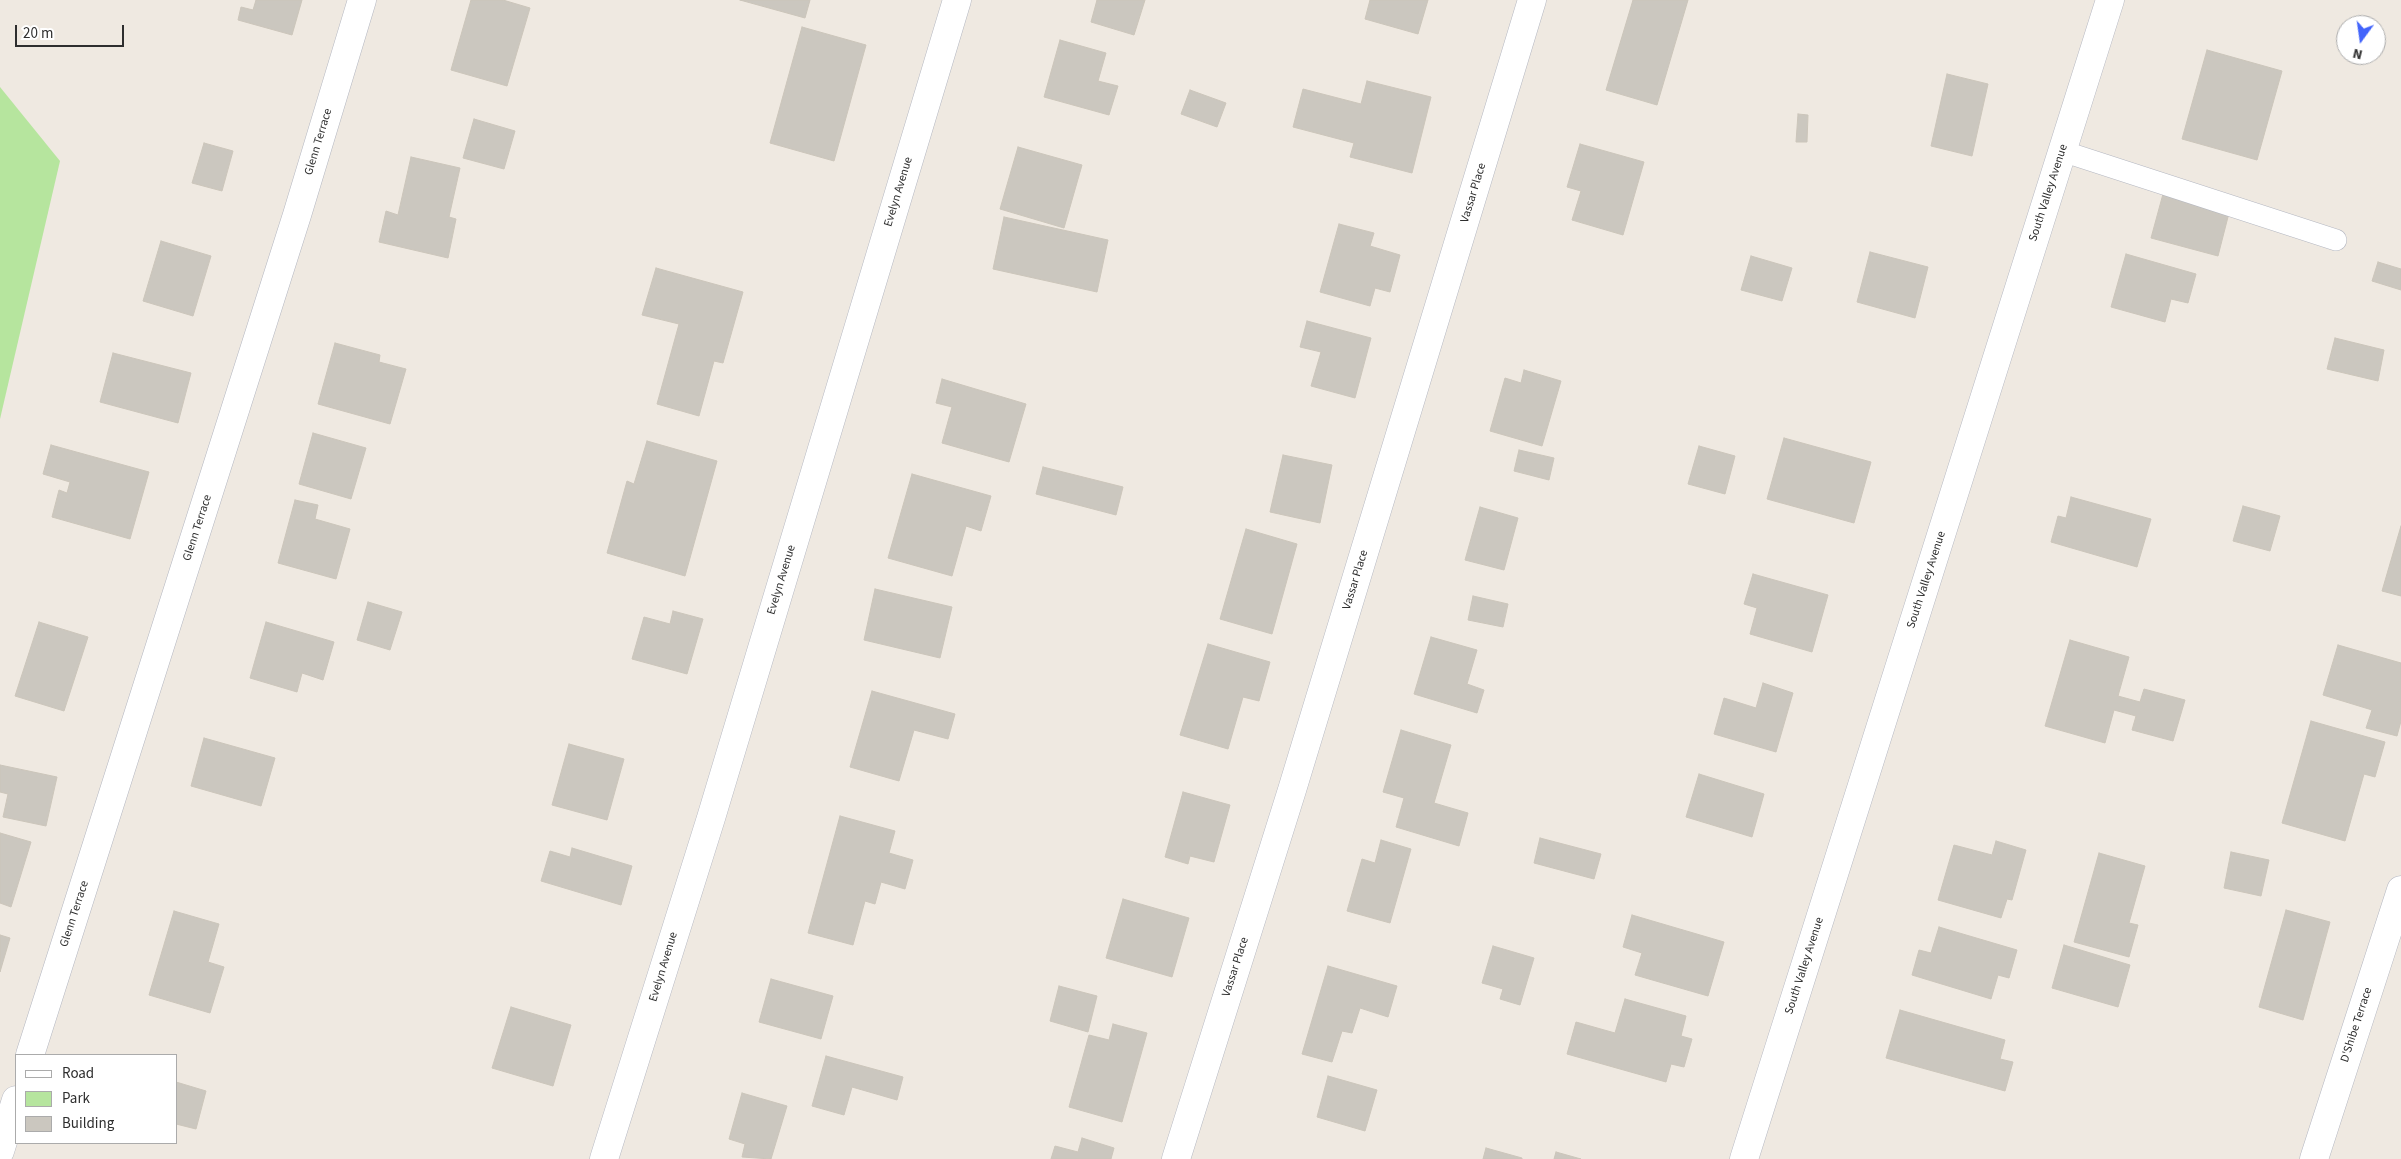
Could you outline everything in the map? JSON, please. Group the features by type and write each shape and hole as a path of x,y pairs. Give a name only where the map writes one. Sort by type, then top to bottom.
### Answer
{"street":[{"name":"Glenn Terrace","path":"30,1054 297,215 362,0"},
{"name":"Evelyn Avenue","path":"604,1159 711,818 957,0"},
{"name":"Vassar Place","path":"1176,1159 1292,790 1532,0"},
{"name":"South Valley Avenue","path":"1744,1159 2110,0"},
{"name":"D'Shibe Terrace","path":"2314,1159 2401,890"},
{"path":"0,1151 15,1103"}],"lane":[{"path":"2062,151 2336,240"}],"green space":[{"path":"0,87 60,161 0,419"}],"building":[{"path":"256,0 302,0 292,35 238,20 241,7 253,10"},
{"path":"471,0 503,0 530,8 507,86 451,70"},
{"path":"740,0 810,0 805,18"},
{"path":"1097,0 1145,0 1134,35 1091,22"},
{"path":"1370,0 1428,0 1418,34 1365,19"},
{"path":"1633,0 1688,0 1657,105 1606,90"},
{"path":"802,27 866,45 834,161 770,143"},
{"path":"1060,40 1106,53 1098,81 1118,86 1109,115 1044,97"},
{"path":"2207,50 2282,71 2257,160 2182,139"},
{"path":"1947,74 1988,84 1972,156 1931,146"},
{"path":"1367,81 1431,97 1412,173 1350,157 1354,143 1293,127 1303,89 1361,104"},
{"path":"1190,90 1226,103 1217,127 1181,114"},
{"path":"1798,114 1808,115 1807,142 1796,142"},
{"path":"474,119 515,131 504,169 463,158"},
{"path":"204,143 233,151 222,191 192,183"},
{"path":"1580,144 1644,162 1623,235 1572,220 1581,191 1567,187"},
{"path":"1018,147 1082,165 1064,228 1000,209"},
{"path":"411,157 460,168 449,217 456,219 448,258 379,242 386,211 398,215"},
{"path":"2163,194 2229,213 2218,256 2151,238"},
{"path":"1004,217 1108,240 1097,292 993,269"},
{"path":"1339,224 1374,233 1370,246 1400,255 1390,292 1375,288 1370,306 1320,292"},
{"path":"161,241 211,256 193,316 143,301"},
{"path":"1870,252 1928,267 1915,318 1857,302"},
{"path":"2126,254 2196,274 2188,303 2171,299 2165,322 2111,307"},
{"path":"1751,256 1792,268 1782,301 1741,290"},
{"path":"2378,262 2401,269 2401,290 2372,281"},
{"path":"656,268 743,292 723,363 714,361 699,416 657,404 679,324 642,315"},
{"path":"1307,321 1371,338 1355,398 1311,386 1321,352 1300,347"},
{"path":"2335,338 2384,350 2378,381 2327,369"},
{"path":"335,343 380,355 379,362 406,369 390,424 318,404"},
{"path":"113,353 191,373 178,423 100,402"},
{"path":"1524,370 1561,381 1542,446 1490,431 1505,378 1521,383"},
{"path":"942,379 1026,404 1009,462 942,443 952,407 936,403"},
{"path":"313,433 366,448 351,499 299,484"},
{"path":"1784,438 1871,462 1854,523 1767,499"},
{"path":"647,441 717,461 685,576 607,553 627,481 634,484"},
{"path":"51,445 149,472 130,539 52,517 59,490 67,493 70,482 43,474"},
{"path":"1699,446 1735,456 1725,494 1688,484"},
{"path":"1519,450 1554,458 1549,480 1514,471"},
{"path":"1283,455 1332,465 1320,523 1270,512"},
{"path":"1043,467 1123,487 1116,515 1036,494"},
{"path":"912,474 991,496 981,531 966,526 952,576 888,558"},
{"path":"2071,497 2151,519 2137,567 2051,542 2058,516 2066,518"},
{"path":"295,500 318,505 315,519 350,529 336,579 278,563"},
{"path":"2243,506 2280,516 2270,551 2233,541"},
{"path":"1480,507 1518,518 1504,570 1465,560"},
{"path":"2401,526 2401,596 2382,591"},
{"path":"1246,529 1297,544 1272,634 1220,619"},
{"path":"1753,574 1828,595 1812,652 1750,634 1757,608 1744,604"},
{"path":"875,589 952,607 940,658 864,640"},
{"path":"1473,596 1508,604 1503,627 1468,620"},
{"path":"368,602 402,612 390,650 357,640"},
{"path":"673,611 703,619 687,674 632,659 644,617 670,624"},
{"path":"39,622 88,637 64,711 15,696"},
{"path":"266,622 334,642 323,680 302,673 297,692 250,678"},
{"path":"1431,637 1477,650 1467,684 1484,690 1477,713 1414,694"},
{"path":"2070,640 2129,657 2118,696 2140,702 2144,689 2185,700 2173,741 2132,730 2136,716 2114,710 2105,743 2045,726"},
{"path":"1208,644 1270,662 1259,701 1243,697 1228,749 1180,735"},
{"path":"2338,645 2401,663 2401,721 2397,736 2366,728 2372,710 2323,695"},
{"path":"1763,683 1793,693 1776,752 1714,734 1724,698 1756,708"},
{"path":"872,691 955,714 948,739 914,730 899,781 850,767"},
{"path":"2311,721 2385,742 2375,777 2364,774 2345,841 2282,823"},
{"path":"1401,730 1451,745 1434,803 1468,813 1459,846 1396,827 1404,798 1383,792"},
{"path":"204,738 275,758 261,806 191,786"},
{"path":"569,744 624,759 607,820 552,805"},
{"path":"0,765 57,777 46,826 3,817 8,794 0,792"},
{"path":"1699,774 1764,794 1752,837 1686,817"},
{"path":"1183,792 1230,805 1214,862 1190,856 1188,864 1165,857"},
{"path":"840,816 895,831 889,853 913,860 905,889 881,882 875,904 865,901 853,945 808,933"},
{"path":"0,833 31,842 11,907 0,903"},
{"path":"1540,838 1601,854 1594,879 1534,863"},
{"path":"1381,840 1411,849 1390,923 1347,911 1362,859 1375,863"},
{"path":"1996,841 2026,850 2012,900 2007,899 2001,918 1938,900 1954,845 1992,855"},
{"path":"572,848 632,866 621,905 541,881 550,851 570,857"},
{"path":"2231,852 2269,860 2261,896 2224,888"},
{"path":"2099,853 2145,866 2129,923 2138,925 2129,957 2074,942"},
{"path":"1123,899 1189,918 1172,977 1106,958"},
{"path":"2286,910 2330,922 2303,1020 2259,1007"},
{"path":"174,911 219,924 208,962 224,967 210,1013 149,995"},
{"path":"1632,915 1724,942 1708,996 1635,975 1642,953 1623,947"},
{"path":"1939,927 2017,950 2009,978 1998,975 1991,999 1912,975 1919,950 1931,953"},
{"path":"0,935 10,938 0,972"},
{"path":"2064,945 2130,965 2118,1007 2052,988"},
{"path":"1493,946 1534,958 1520,1005 1500,999 1503,989 1482,983"},
{"path":"1328,966 1397,986 1388,1017 1360,1008 1352,1033 1342,1031 1332,1062 1302,1054"},
{"path":"771,979 833,996 821,1039 759,1022"},
{"path":"1059,986 1097,996 1088,1032 1050,1021"},
{"path":"1625,999 1686,1016 1681,1036 1692,1039 1684,1067 1671,1064 1666,1082 1567,1054 1576,1022 1615,1033"},
{"path":"511,1007 571,1025 553,1086 492,1068"},
{"path":"1900,1010 2005,1040 2000,1059 2013,1062 2005,1091 1886,1058"},
{"path":"1113,1024 1147,1033 1122,1122 1069,1107 1089,1035 1109,1040"},
{"path":"826,1056 903,1077 897,1100 852,1087 844,1115 812,1106"},
{"path":"1328,1076 1377,1090 1365,1131 1317,1117"},
{"path":"178,1083 206,1091 196,1129 178,1124"},
{"path":"742,1093 787,1106 771,1159 742,1157 745,1144 729,1139"},
{"path":"1082,1138 1114,1148 1111,1159 1051,1159 1055,1146 1078,1152"},
{"path":"1486,1148 1522,1158 1522,1159 1483,1159"},
{"path":"1556,1152 1581,1159 1554,1159"}]}
